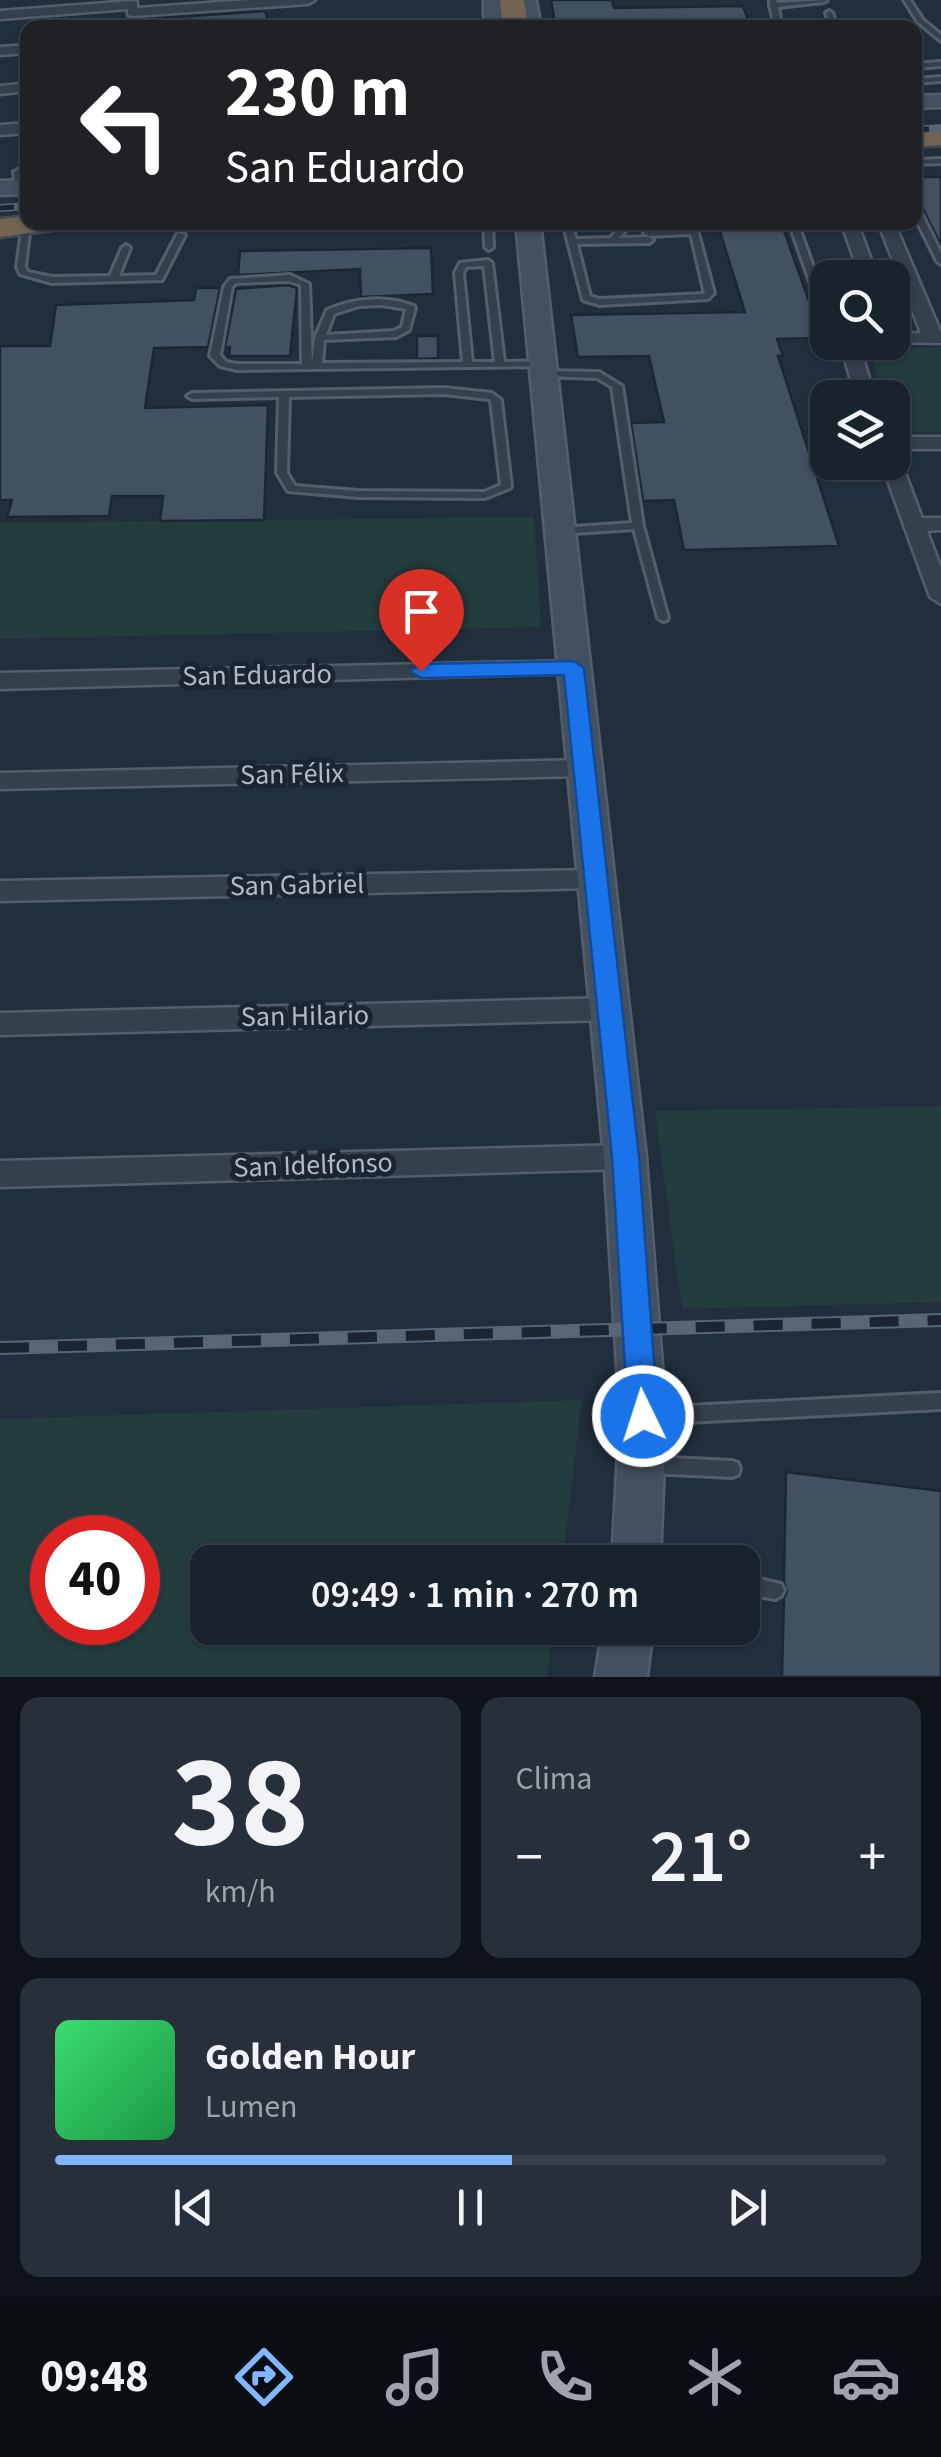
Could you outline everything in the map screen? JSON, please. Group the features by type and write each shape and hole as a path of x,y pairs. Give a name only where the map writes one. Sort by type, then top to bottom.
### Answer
{"street":[{"path":"0,15 308,0"},
{"path":"529,230 625,1157 643,1416 637,1545"},
{"path":"852,230 863,260"},
{"path":"889,230 936,338 910,339"},
{"path":"910,298 916,298"},
{"path":"910,443 941,442"},
{"path":"897,480 941,596"},
{"path":"914,524 941,524"},
{"name":"San Eduardo","path":"0,681 574,668"},
{"name":"San Félix","path":"0,781 583,768"},
{"name":"San Gabriel","path":"0,891 594,879"},
{"name":"San Hilario","path":"0,1024 610,1009"},
{"name":"San Idelfonso","path":"0,1174 625,1157"},
{"path":"621,1677 626,1645"}],"lane":[{"path":"773,2 824,0"},
{"path":"830,13 832,20"},
{"path":"922,23 941,39"},
{"path":"18,205 24,274 52,280 158,278 182,230"},
{"path":"922,221 941,261"},
{"path":"488,230 500,365"},
{"path":"569,230 586,298 591,300 702,298 710,293 693,230"},
{"path":"612,241 622,230"},
{"path":"797,230 810,269"},
{"path":"572,242 612,241 648,232 653,254"},
{"path":"112,280 126,248"},
{"path":"468,365 459,273 466,263 488,254"},
{"path":"312,366 305,284 290,278 241,278 228,287 215,356 222,364 237,367 500,365 599,375 617,386 638,526 663,618"},
{"path":"312,366 320,338 330,312 337,308 394,304 411,308 406,328 396,334 320,338"},
{"path":"234,395 237,367"},
{"path":"192,396 284,394 444,391 492,396 496,400 506,486 486,495 292,489 282,473 284,394"},
{"path":"560,532 638,526"},
{"path":"643,1416 941,1401"},
{"path":"643,1465 732,1469"},
{"path":"760,1587 775,1590"}],"green space":[{"path":"941,347 941,432 910,432 910,380 878,380 871,360 910,360 910,348"},
{"path":"534,517 541,627 0,639 0,523"},
{"path":"941,1106 941,1302 682,1309 655,1111"},
{"path":"582,1400 564,1545 190,1545 190,1645 551,1645 547,1677 0,1677 0,1419"}],"building":[{"path":"551,0 612,0 614,8 743,6 748,20 555,20"},
{"path":"265,11 268,20 150,20"},
{"path":"922,177 941,177 941,245 922,207"},
{"path":"719,230 784,230 810,304 810,338 777,339 783,356 778,356 810,456 810,480 818,480 839,546 684,550 674,500 643,501 631,423 664,422 649,356 578,357 571,315 745,312"},
{"path":"431,248 433,294 361,297 360,269 238,275 240,251"},
{"path":"288,285 297,288 290,356 229,356 230,347 225,347 236,289"},
{"path":"196,288 220,288 208,347 154,348 145,408 268,405 264,520 160,521 163,496 112,496 109,516 7,517 12,500 0,500 0,346 50,346 56,305 194,300"},
{"path":"417,336 438,336 438,358 417,359"},
{"path":"786,1472 941,1491 941,1677 782,1677 787,1592"}],"railway":[{"path":"922,129 941,128"},
{"path":"0,208 20,207"},
{"path":"0,1348 941,1320"}],"route":[{"path":"421,671 574,668 625,1157 643,1416"}]}
